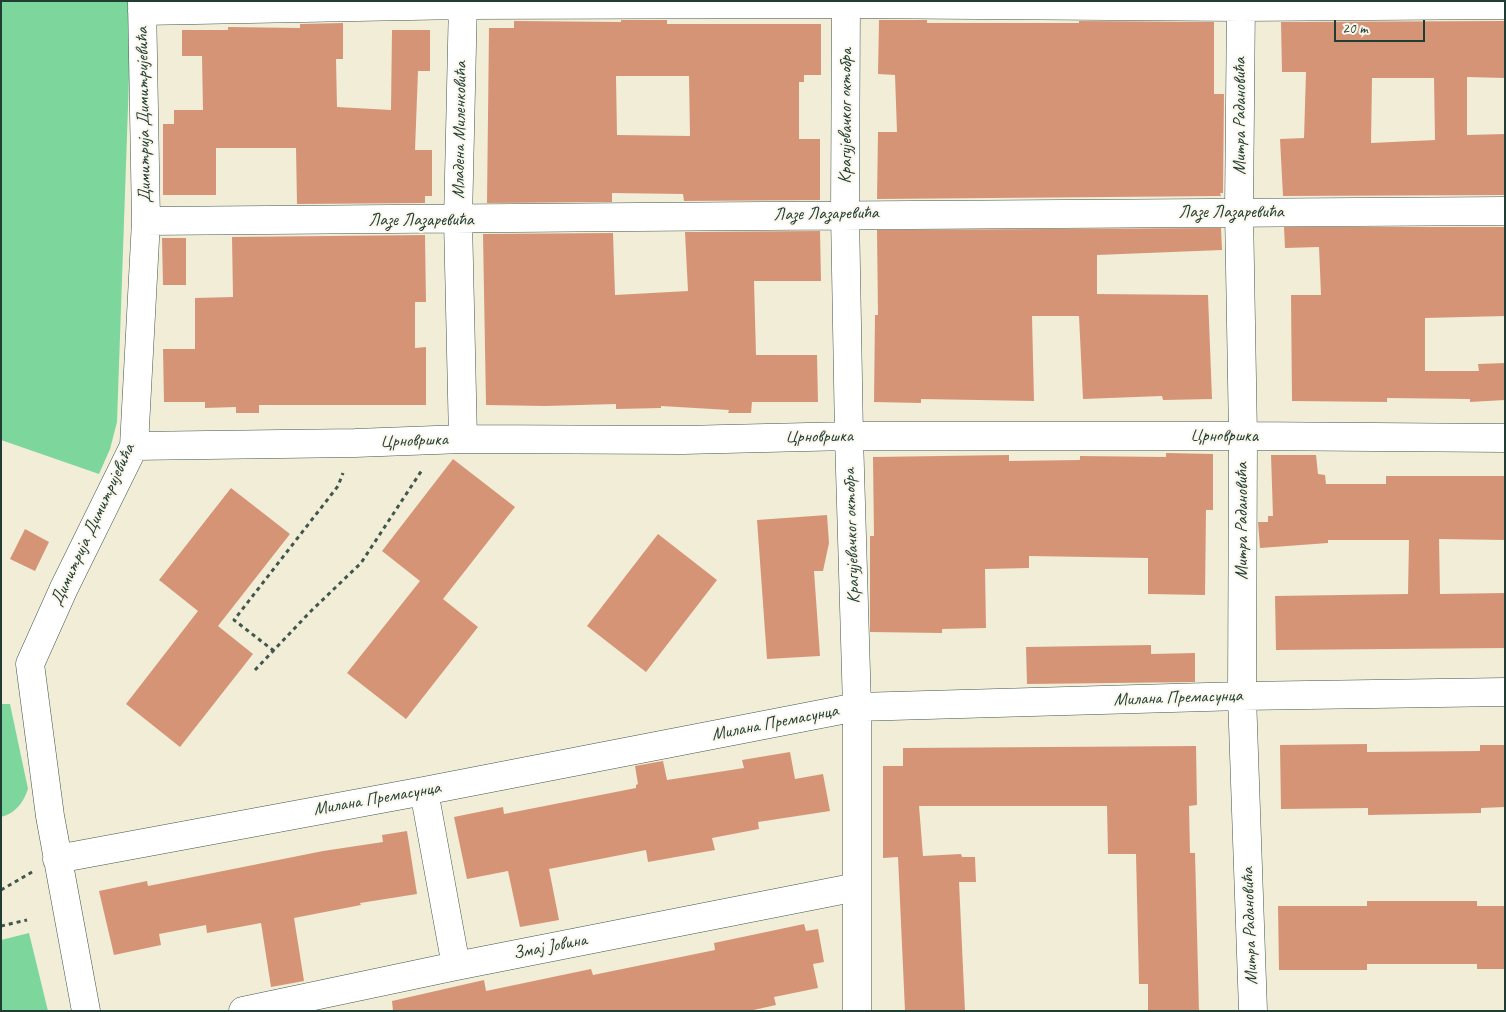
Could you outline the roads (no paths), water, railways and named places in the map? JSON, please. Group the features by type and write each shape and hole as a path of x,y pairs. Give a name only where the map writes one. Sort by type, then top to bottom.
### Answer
{"street":[{"path":"142,6 463,3 1505,5"},
{"name":"Младена Миленковића","path":"453,440 463,3"},
{"name":"Крагујевачког октобра","path":"846,3 845,214 857,707 857,1011"},
{"name":"Митра Радановића","path":"1241,4 1239,211 1242,436 1242,696 1253,1011"},
{"name":"Димитрија Димитријевића","path":"86,1011 57,859 30,664 64,588 134,446 146,221 142,6"},
{"name":"Лазе Лазаревића","path":"146,221 458,220 845,214 1239,211 1505,211"},
{"name":"Црновршка","path":"134,446 453,440 683,440 849,436 1505,438"},
{"name":"Милана Премасунца","path":"57,859 424,791 857,707 1242,696 1505,692"},
{"path":"424,791 456,966"},
{"name":"Змај Јовина","path":"243,1011 456,966 857,886"}]}
